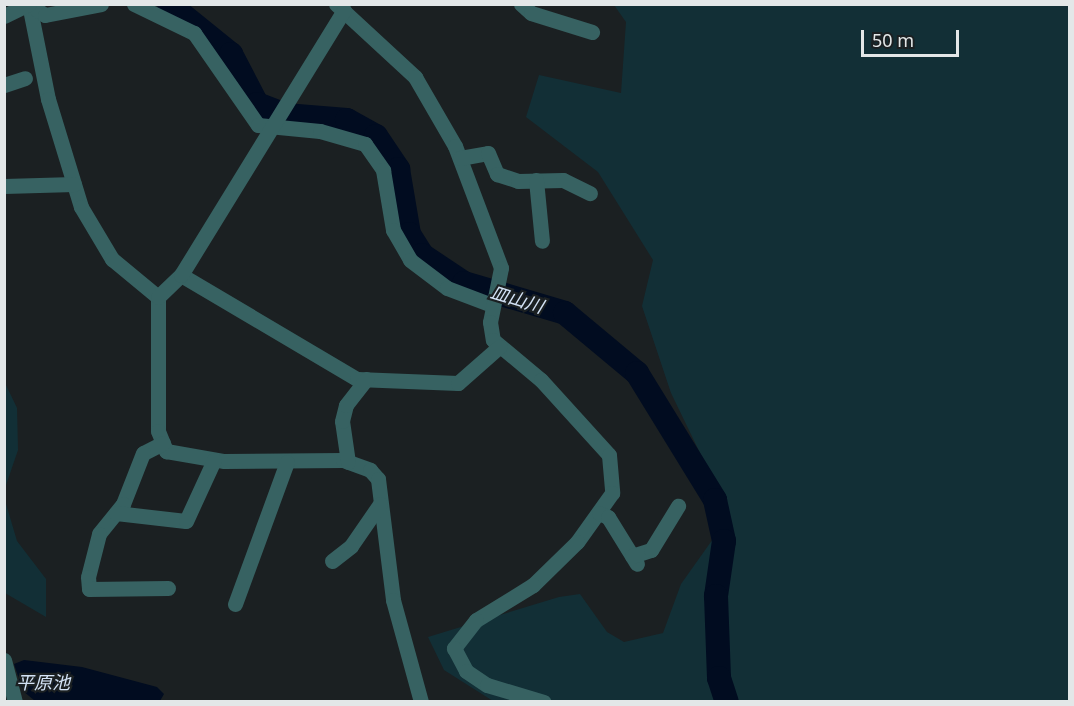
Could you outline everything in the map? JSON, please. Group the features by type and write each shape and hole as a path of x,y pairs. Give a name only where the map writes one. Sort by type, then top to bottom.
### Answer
{"street":[{"path":"29,4 45,15 101,4"},
{"path":"4,16 29,4"},
{"path":"29,4 48,99 74,184 104,249 158,297"},
{"path":"134,4 194,33 221,65 246,114 266,129 320,131 364,144 383,170 393,230 410,260 447,288 492,305"},
{"path":"520,4 531,13 592,32"},
{"path":"421,702 393,600 380,504 370,470 348,462 214,460 180,457 163,443 158,431 158,297 181,275 340,7 415,77 460,158 501,268 490,322 500,347 541,380 609,455 612,493 599,513 533,585 456,639 454,648 466,671 488,684 544,702"},
{"path":"4,85 25,78"},
{"path":"460,158 488,153 498,174 536,180 563,180 590,193"},
{"path":"536,180 542,241"},
{"path":"4,186 74,184"},
{"path":"181,275 357,380 458,383 500,347"},
{"path":"348,462 342,421 346,405 366,379"},
{"path":"163,443 143,453 116,513 99,534 89,589 168,588"},
{"path":"116,513 186,521 214,460"},
{"path":"235,604 287,462"},
{"path":"332,561 351,546 380,504"},
{"path":"599,513 608,517 634,560 651,549 678,506"},
{"path":"4,660 15,702"}],"shaded area":[{"path":"614,5 1069,5 1069,701 493,701 444,670 428,637 559,597 580,594 607,632 624,642 663,633 681,584 730,515 671,393 642,306 653,260 598,172 526,117 539,75 621,93 626,22"},
{"path":"5,383 17,408 18,450 5,488"},
{"path":"4,497 17,541 46,579 46,617 5,593"}],"water":[{"name":"平原池","path":"24,660 82,667 157,687 164,694 160,701 35,701 23,691 14,664"}],"waterway":[{"name":"皿山川","path":"169,4 231,54 257,104 285,115 347,120 376,136 398,169 409,234 422,255 464,283 565,313 637,373 715,500 724,541 716,596 719,678 727,702"}]}
